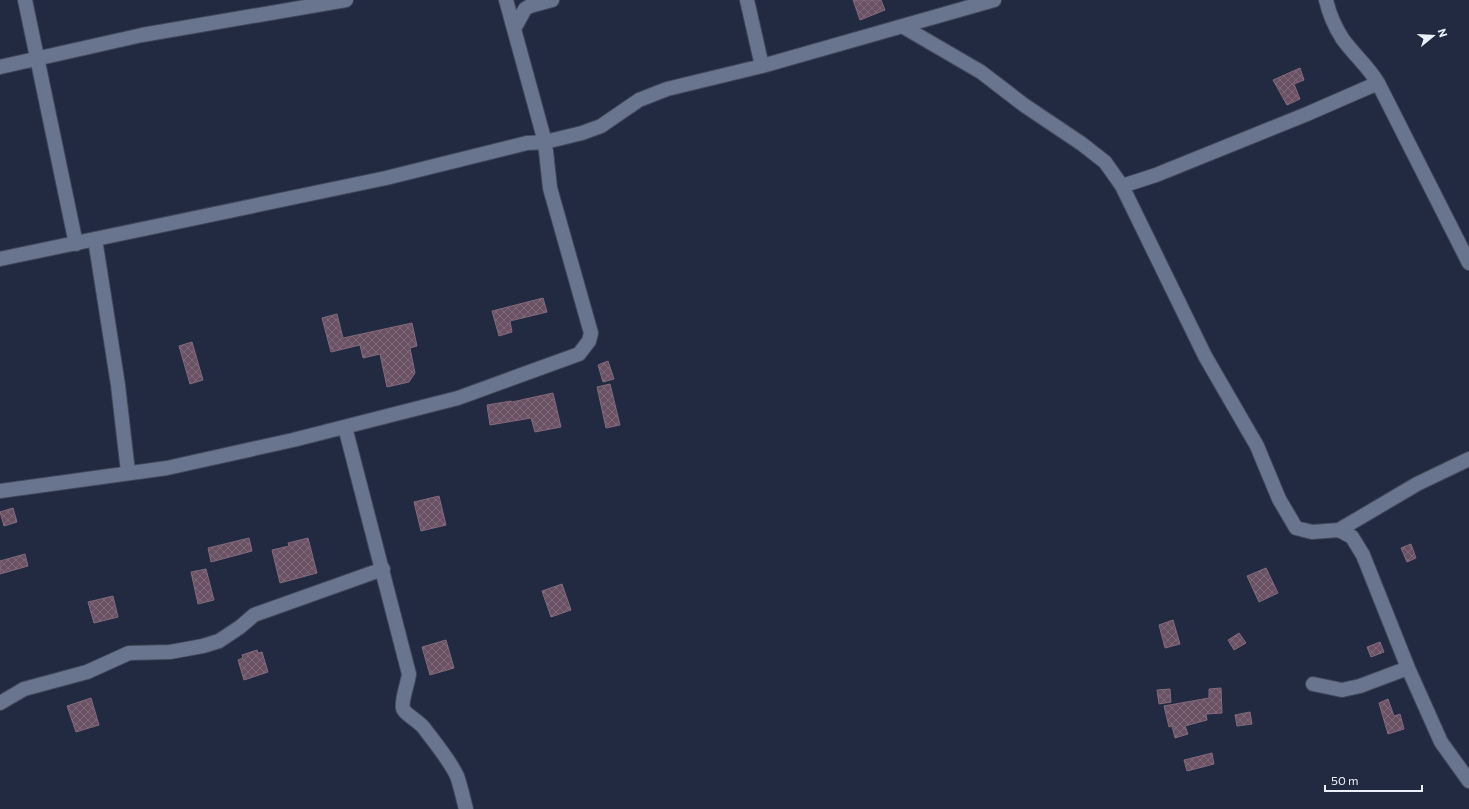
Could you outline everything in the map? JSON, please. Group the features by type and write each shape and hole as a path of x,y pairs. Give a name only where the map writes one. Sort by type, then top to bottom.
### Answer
{"street":[{"path":"25,0 76,244"},
{"path":"0,67 142,35 346,0"},
{"path":"0,491 128,472 167,468 293,440 458,398 579,354 586,347 591,333 550,188 545,142 506,0"},
{"path":"514,29 525,9 530,6 552,0"},
{"path":"747,0 762,66"},
{"path":"0,259 386,178 527,143 545,142 582,133 601,126 639,100 667,89 702,82 762,66 994,0"},
{"path":"1326,0 1336,26 1343,39 1364,62 1378,82 1469,263"},
{"path":"902,26 981,72 1024,105 1082,144 1105,162 1122,186 1205,356 1257,446 1279,499 1296,528 1312,532 1339,530 1417,484 1469,459"},
{"path":"1122,186 1156,175 1256,135 1378,82"},
{"path":"94,239 118,385 128,472"},
{"path":"345,427 410,674 402,708 405,713 422,725 451,766 457,777 466,809"},
{"path":"1339,530 1352,537 1363,555 1408,668 1441,742 1469,781"},
{"path":"0,703 24,689 87,672 129,654 170,652 203,646 219,641 240,627 254,615 383,569"},
{"path":"1313,684 1342,690 1360,686 1408,668"}],"building":[{"path":"853,0 881,0 885,10 860,20"},
{"path":"1300,68 1304,80 1294,84 1300,99 1287,105 1273,80"},
{"path":"543,298 547,312 510,321 512,332 499,336 492,311"},
{"path":"337,314 343,338 412,323 417,346 410,348 415,373 409,382 387,387 380,354 363,358 360,345 331,352 322,318"},
{"path":"192,342 203,380 190,384 179,346"},
{"path":"608,361 614,379 603,382 598,365"},
{"path":"610,384 620,425 606,428 597,387"},
{"path":"553,393 561,427 535,432 531,418 490,425 487,405 512,402"},
{"path":"439,496 446,525 421,531 414,502"},
{"path":"13,508 17,522 4,526 0,512"},
{"path":"249,538 252,551 211,562 208,548"},
{"path":"308,538 317,573 280,583 272,550 289,546 288,543"},
{"path":"1411,544 1416,558 1407,562 1401,548"},
{"path":"25,554 28,566 0,574 0,561"},
{"path":"1266,568 1278,593 1259,602 1247,576"},
{"path":"206,569 214,600 198,604 191,572"},
{"path":"562,584 571,610 551,617 542,591"},
{"path":"113,596 118,617 94,623 88,602"},
{"path":"1173,620 1180,644 1165,648 1159,625"},
{"path":"1239,633 1246,643 1234,650 1228,640"},
{"path":"446,640 454,668 430,675 422,647"},
{"path":"1380,642 1384,652 1371,657 1367,647"},
{"path":"257,650 258,653 262,652 268,672 244,680 238,660 243,658 242,655"},
{"path":"1221,688 1222,713 1206,714 1207,720 1185,726 1188,734 1175,738 1172,726 1169,727 1164,706 1209,698 1209,689"},
{"path":"1170,689 1171,702 1159,704 1157,690"},
{"path":"91,698 99,725 76,732 67,706"},
{"path":"1388,699 1394,716 1400,714 1404,729 1388,734 1379,703"},
{"path":"1250,712 1252,724 1237,726 1235,715"},
{"path":"1212,753 1214,764 1187,771 1184,760"}]}
